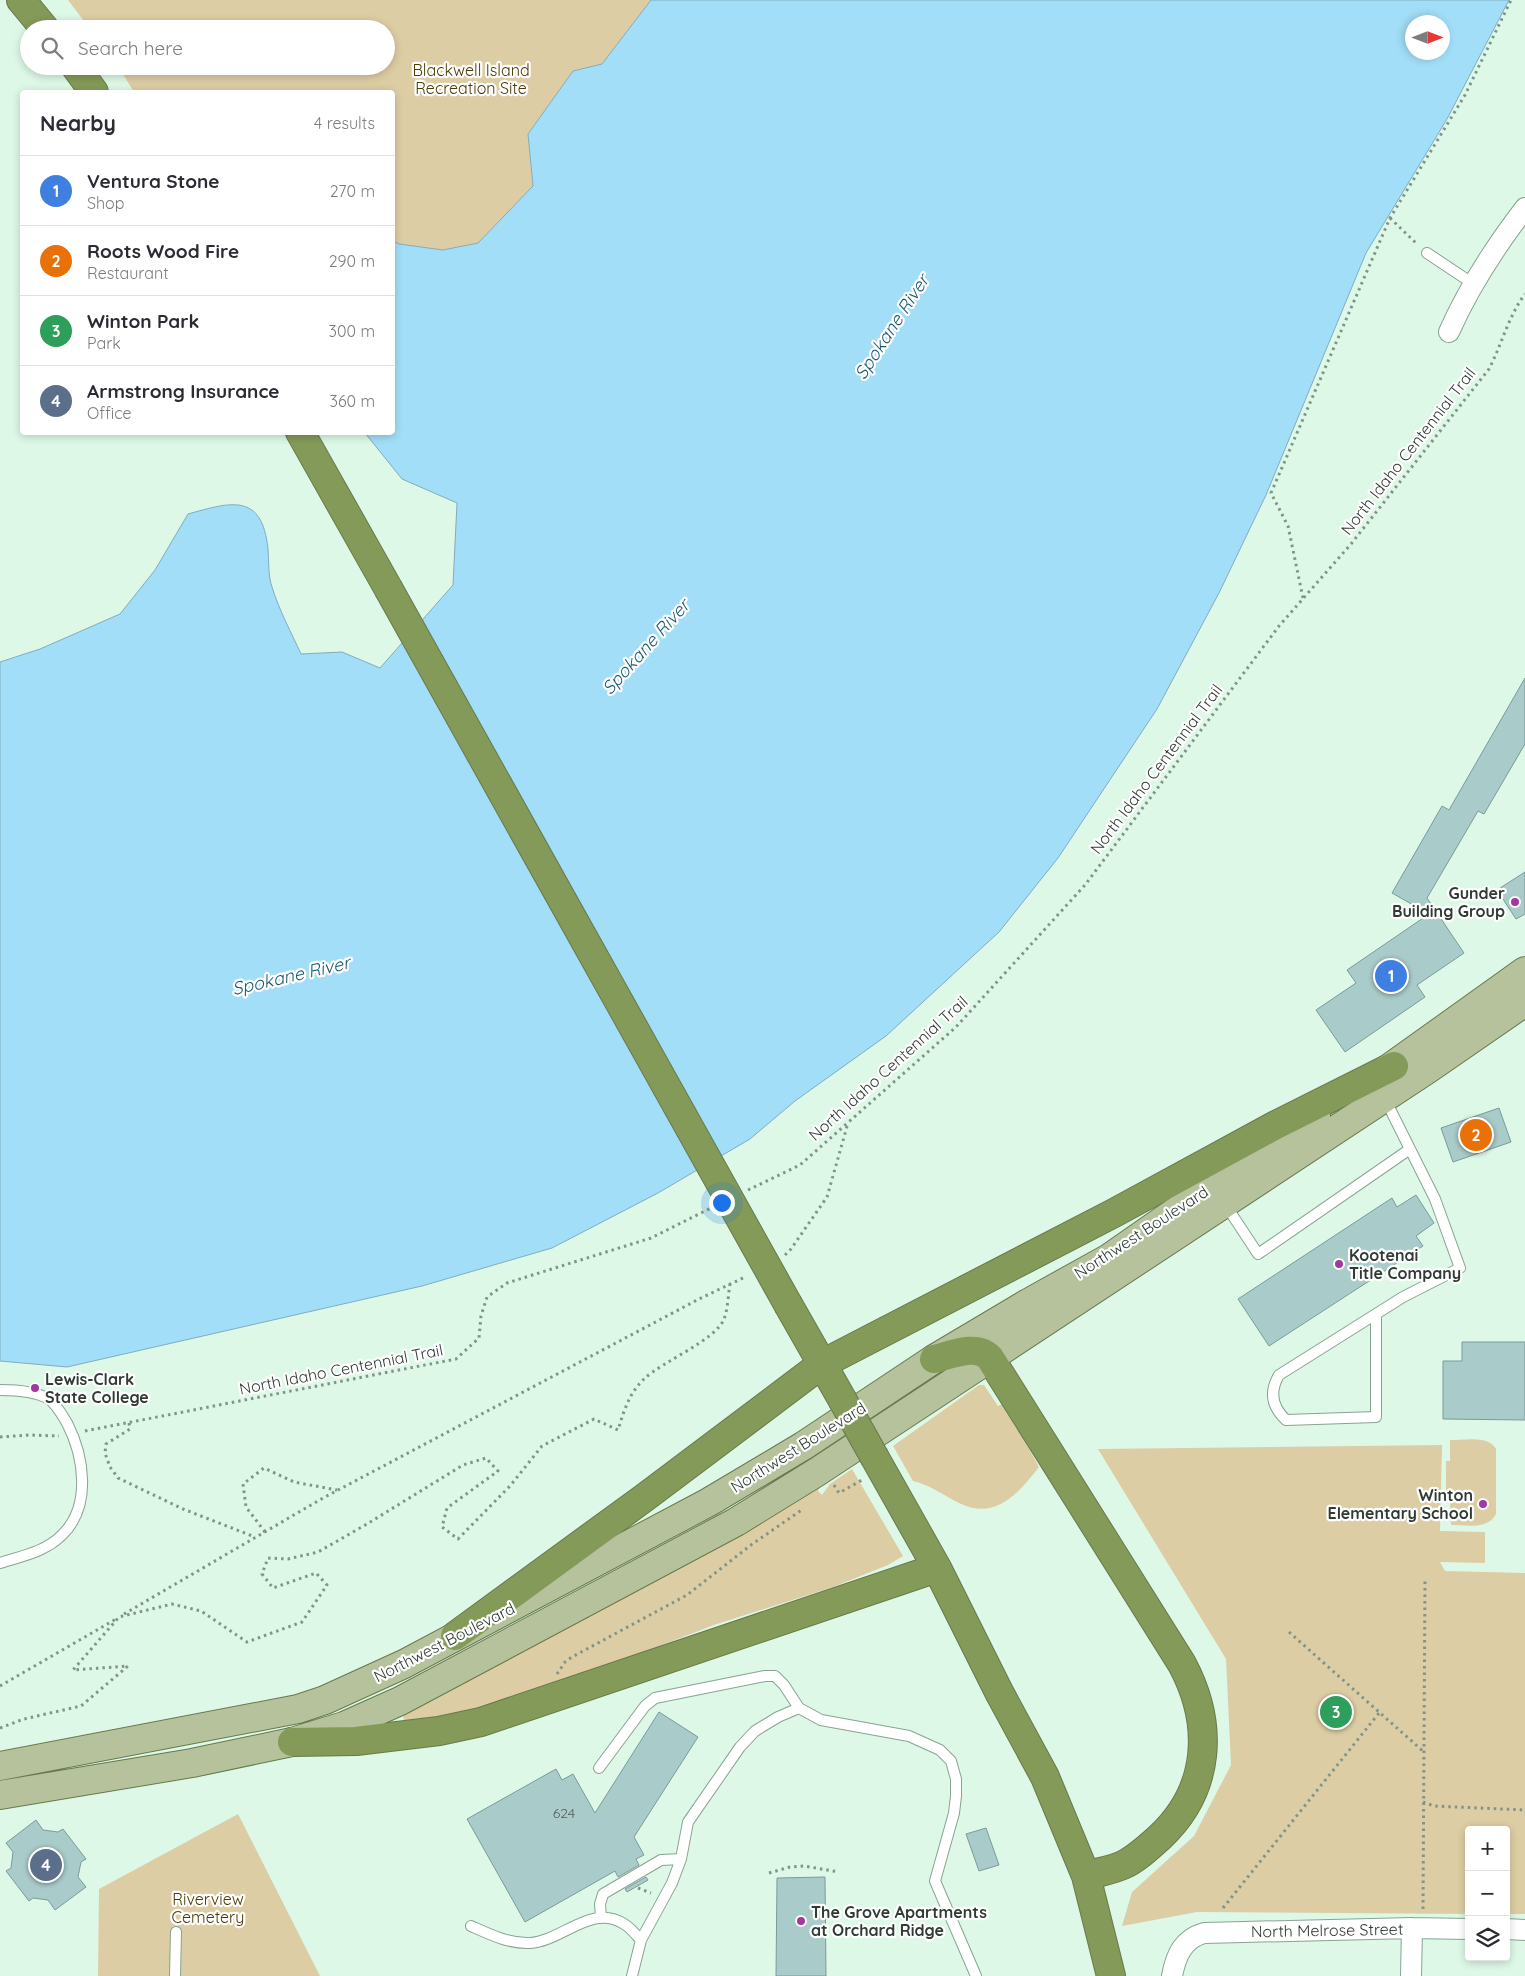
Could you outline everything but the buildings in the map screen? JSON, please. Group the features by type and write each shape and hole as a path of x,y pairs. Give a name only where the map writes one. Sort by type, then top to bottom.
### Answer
{"highway":[{"path":"22,0 38,20"},
{"path":"82,75 93,90"},
{"path":"302,435 842,1399 869,1469 937,1568 1046,1777 1086,1876 1111,1976"},
{"path":"455,1636 644,1498 822,1364 1114,1213 1276,1125 1394,1066"},
{"path":"934,1359 971,1350 984,1352 990,1358 1182,1664 1199,1706 1204,1735 1202,1758 1197,1783 1184,1811 1150,1847 1123,1865 1086,1876"},
{"path":"292,1742 356,1741 439,1731 481,1722 937,1568"}],"main road":[{"name":"Northwest Boulevard","path":"0,1766 298,1709 325,1700 371,1679 455,1636 709,1502 803,1446 934,1359 1028,1303 1109,1258 1271,1145 1394,1066 1525,971"},
{"name":"Northwest Boulevard","path":"0,1795 192,1763 292,1742 344,1726 400,1701 736,1522 990,1358 1384,1098 1525,1002"}],"street":[{"path":"1449,332 1472,284 1486,261 1525,208"},
{"path":"1411,1976 1412,1928"},
{"name":"North Melrose Street","path":"1172,1976 1174,1962 1187,1941 1204,1933 1412,1928 1465,1929"},
{"path":"1510,1929 1525,1930"}],"lane":[{"path":"1427,253 1472,284"},
{"path":"1376,1314 1376,1417 1286,1420 1277,1412 1274,1403 1276,1381 1279,1375 1403,1297 1460,1268 1436,1199 1384,1098"},
{"path":"1224,1203 1258,1254 1410,1149"},
{"path":"0,1390 24,1392 50,1400 61,1411 72,1433 81,1463 82,1481 80,1501 75,1516 64,1533 40,1551 0,1563"},
{"path":"599,1768 645,1706 655,1698 765,1676 775,1676 784,1685 799,1708 821,1720 909,1736 940,1750 951,1761 956,1779 956,1796 954,1812 934,1881 976,1976"},
{"path":"632,1976 641,1940 682,1859 684,1835 688,1822 740,1747 760,1728 778,1717 799,1708"},
{"path":"601,1917 600,1904 603,1894 661,1860 682,1859"},
{"path":"471,1926 498,1938 531,1943 550,1938 584,1922 601,1917 614,1919 625,1924 641,1940"},
{"path":"175,1976 176,1932"}],"path":[{"path":"1303,598 1288,526 1271,493 1390,218 1465,95 1511,0"},
{"path":"1390,218 1427,253"},
{"name":"North Idaho Centennial Trail","path":"742,1193 800,1165 956,1027 1085,885 1278,626 1351,544 1489,369 1500,348 1506,326 1515,307 1525,294"},
{"path":"784,1256 791,1249 827,1197 848,1123"},
{"name":"North Idaho Centennial Trail","path":"0,1437 29,1435 61,1436 456,1359 479,1338 481,1316 487,1297 507,1283 651,1238 717,1205"},
{"path":"0,1686 337,1491 730,1284 745,1278"},
{"path":"0,1728 24,1719 81,1706 128,1666 73,1670 119,1617 172,1604 201,1611 247,1642 302,1622 327,1585 316,1573 273,1588 262,1574 268,1558 288,1558 318,1552 463,1465 486,1458 498,1471 447,1508 442,1527 458,1539 510,1486 542,1446 594,1419 618,1430 627,1401 643,1380 666,1362 712,1335 724,1319 730,1284"},
{"path":"130,1423 130,1429 106,1444 105,1453 110,1466 118,1478 183,1509 255,1538"},
{"path":"265,1532 246,1506 243,1484 264,1468 294,1482 337,1491"},
{"path":"831,1478 839,1493 869,1469"},
{"path":"1422,1909 1426,1578"},
{"path":"1289,1632 1424,1753"},
{"path":"1223,1908 1379,1713"},
{"path":"1423,1802 1434,1806 1525,1810"},
{"path":"769,1874 804,1866 839,1872"},
{"path":"632,1877 638,1887 663,1899"}],"green space":[{"name":"Blackwell Island Recreation Site","path":"68,0 651,0 602,64 573,71 528,134 533,186 478,243 443,250 395,242 395,90 133,90 124,75 395,75 395,20 83,20"},
{"path":"979,1385 984,1385 998,1406 1004,1403 1039,1467 1023,1487 1005,1502 995,1507 984,1509 972,1508 959,1503 913,1481 893,1446"},
{"path":"1450,1440 1482,1440 1493,1445 1496,1449 1496,1514 1482,1525 1451,1525 1450,1502 1446,1502 1446,1461 1450,1461"},
{"path":"1442,1445 1440,1531 1485,1532 1485,1563 1440,1562 1445,1571 1525,1573 1525,1914 1510,1914 1510,1826 1465,1826 1465,1914 1197,1912 1122,1926 1132,1892 1194,1836 1231,1765 1226,1659 1098,1449"},
{"path":"852,1469 903,1556 888,1565 833,1587 714,1625 573,1679 435,1722 406,1723 404,1720 403,1715 406,1711 825,1477 818,1491 822,1495 830,1484"},
{"name":"Riverview Cemetery","path":"238,1814 320,1976 98,1976 99,1889"}],"water":[{"name":"Spokane River","path":"651,0 1509,0 1447,119 1366,253 1266,495 1219,593 1157,709 1058,858 999,932 886,1036 795,1101 750,1139 658,1193 552,1248 422,1286 67,1367 0,1361 0,662 40,649 120,614 155,570 188,514 218,506 231,505 242,506 251,510 259,518 265,531 272,587 301,654 342,652 380,668 453,585 457,503 402,479 367,435 395,435 395,242 443,250 478,243 533,186 528,134 573,71 602,64"}],"place":[{"name":"Gunder Building Group","path":"1515,902"},
{"name":"Ventura Stone","path":"1391,976"},
{"name":"Roots Wood Fire","path":"1476,1135"},
{"name":"Kootenai Title Company","path":"1339,1264"},
{"name":"Lewis-Clark State College","path":"35,1388"},
{"name":"Winton Elementary School","path":"1483,1504"},
{"name":"Winton Park","path":"1336,1712"},
{"name":"Armstrong Insurance","path":"46,1865"},
{"name":"The Grove Apartments at Orchard Ridge","path":"801,1921"}]}
